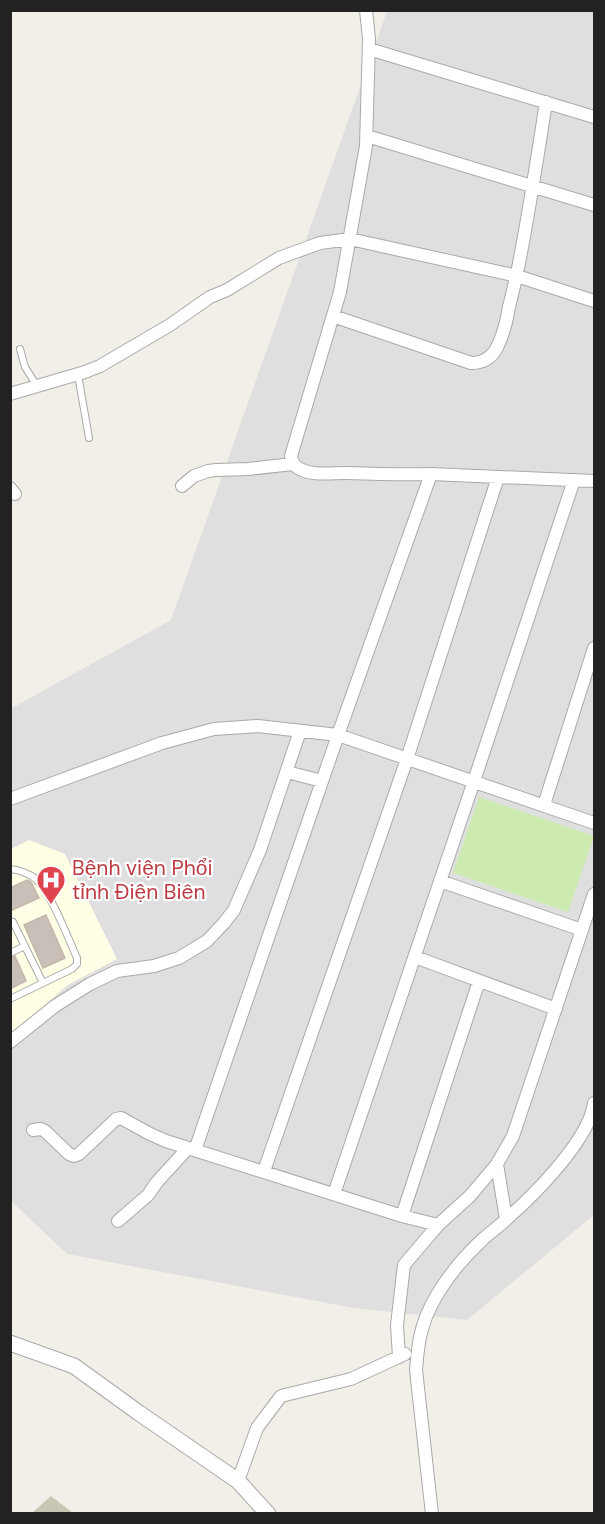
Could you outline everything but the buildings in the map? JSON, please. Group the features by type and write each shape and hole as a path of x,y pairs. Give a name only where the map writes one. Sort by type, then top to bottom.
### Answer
{"street":[{"path":"366,10 369,39 367,136 340,292 291,456 294,464 307,471 327,473 431,474 594,481"},
{"path":"369,49 594,117"},
{"path":"333,316 471,363 485,361 499,345 517,276 546,102"},
{"path":"367,136 594,205"},
{"path":"10,394 100,366 170,325 210,297 227,290 279,258 320,243 350,239 517,276 594,301"},
{"path":"182,486 194,476 208,471 294,464"},
{"path":"118,1221 148,1195 161,1177 191,1149 431,474"},
{"path":"264,1171 407,759 498,477"},
{"path":"334,1194 574,480"},
{"path":"544,805 594,648"},
{"path":"14,795 162,742 214,729 258,726 338,735 594,823"},
{"path":"10,1042 55,1006 117,970 154,966 179,958 207,941 234,910 260,850 300,731"},
{"path":"287,772 322,782"},
{"path":"440,881 582,930"},
{"path":"399,1357 397,1325 404,1265 438,1225 470,1196 497,1164 513,1136 594,894"},
{"path":"415,957 556,1009"},
{"path":"402,1216 479,981"},
{"path":"432,1514 417,1379 418,1349 422,1329 441,1289 453,1272 481,1240 553,1172 577,1142 589,1120 594,1103"},
{"path":"33,1130 45,1131 74,1156 79,1154 116,1119 121,1118 150,1134 191,1149 402,1216 438,1225"},
{"path":"497,1164 506,1217"},
{"path":"10,1343 74,1366 238,1481 268,1514"},
{"path":"238,1481 257,1428 281,1396 351,1379 418,1349"}],"lane":[{"path":"20,349 25,367 37,386"},
{"path":"78,374 89,438"},
{"path":"10,869 24,871 46,891 77,958 77,964 72,969 10,999"},
{"path":"13,922 43,983"},
{"path":"10,953 25,946"}],"shaded area":[{"path":"387,11 594,11 594,1215 467,1320 354,1308 67,1254 11,1201 10,709 171,620"},
{"name":"Bệnh viện Phổi tỉnh Điện Biên","path":"29,840 65,854 117,959 68,985 11,1034 11,849"},
{"path":"51,1496 73,1513 32,1513"}],"green space":[{"path":"479,797 594,836 568,912 453,873"}],"place":[{"name":"Bệnh viện Phổi tỉnh Điện Biên","path":"51,906"}]}
